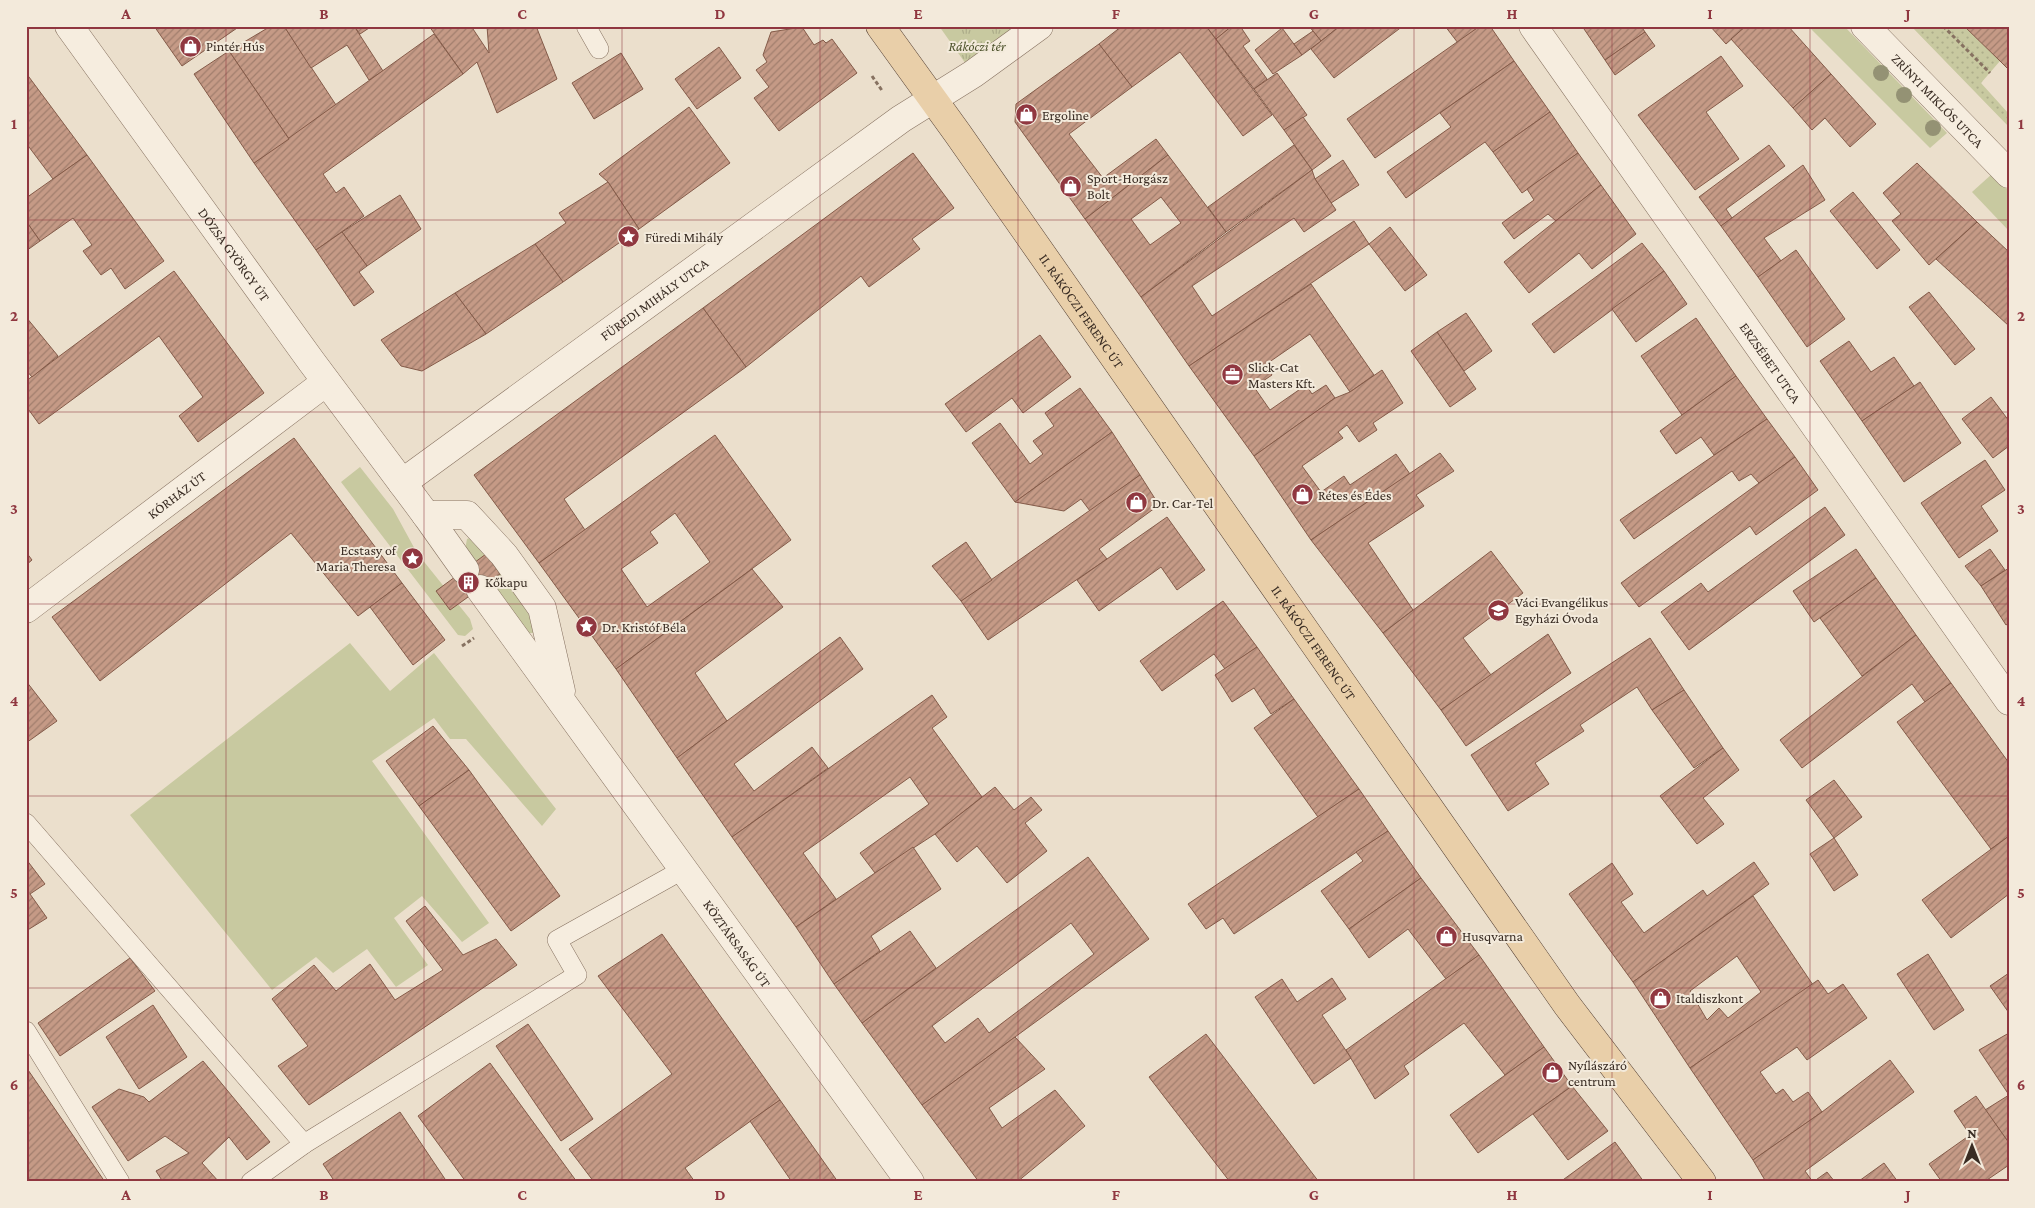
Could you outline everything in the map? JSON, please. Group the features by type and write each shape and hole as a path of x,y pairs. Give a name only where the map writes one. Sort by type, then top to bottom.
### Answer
{"main road":[{"path":"880,26 933,99"},
{"name":"II. RÁKÓCZI FERENC ÚT","path":"933,99 1567,1005 1702,1182"}],"street":[{"name":"DÓZSA GYÖRGY ÚT","path":"68,26 326,382 402,483"},
{"path":"933,99 973,74 1038,26"},
{"name":"ERZSÉBET UTCA","path":"1533,26 2009,701"},
{"name":"ZRÍNYI MIKLÓS UTCA","path":"1865,26 2009,174"},
{"name":"FÜREDI MIHÁLY UTCA","path":"402,483 901,119 933,99"},
{"name":"KÓRHÁZ ÚT","path":"26,609 326,382"},
{"name":"KÖZTÁRSASÁG ÚT","path":"402,483 565,704 910,1182"},
{"name":"KÖZTÁRSASÁG ÚT","path":"426,515 467,515 504,555 542,608 565,704"}],"lane":[{"path":"586,26 599,49"},
{"path":"26,823 304,1144"},
{"path":"251,1182 304,1144 577,974 557,940 684,869"},
{"path":"26,1031 120,1182"}],"path":[{"path":"1942,26 1990,73"}],"green space":[{"name":"Rákóczi tér","path":"939,26 1039,26 973,74"},
{"path":"1808,26 1844,26 1947,133 1930,148"},
{"path":"1911,26 1964,26 2000,61 1981,83 2009,114 2009,127"},
{"path":"1992,174 2009,191 2009,231 1972,192"},
{"path":"360,467 393,509 417,553 470,619 473,629 465,636 458,635 341,482"},
{"path":"472,537 514,590 537,628 533,633 527,633 465,550 467,539"},
{"path":"350,643 390,691 434,653 556,809 542,826 466,739 450,739 434,718 372,761 489,923 462,942 422,896 394,918 428,965 396,987 367,949 333,973 316,957 272,990 130,815"}],"building":[{"name":"Pintér Hús","path":"154,26 240,26 182,66"},
{"path":"271,26 284,26 336,105 289,139 229,51"},
{"path":"284,26 354,26 383,71 369,80 347,45 311,68"},
{"path":"354,26 372,26 360,34"},
{"path":"429,26 471,26 489,53 487,26 536,26 557,79 497,113 477,62 463,74"},
{"path":"1122,26 1206,26 1272,115 1243,136 1180,52 1132,87 1099,44"},
{"path":"1206,26 1232,26 1216,39"},
{"path":"1232,26 1240,26 1250,41 1243,46 1267,79 1254,89 1216,39"},
{"path":"1309,26 1340,26 1321,41"},
{"path":"1340,26 1403,26 1334,78 1311,49"},
{"path":"1445,26 1480,26 1458,43"},
{"path":"1480,26 1490,26 1514,61 1375,158 1347,119"},
{"path":"1582,26 1641,26 1645,32 1605,60"},
{"path":"1710,26 1746,26 1726,44"},
{"path":"1746,26 1788,26 1831,74 1793,108 1731,39"},
{"path":"1964,26 2009,26 2009,70 2000,61"},
{"path":"802,27 814,45 823,40 826,43 832,39 857,73 779,131 754,98 769,87 756,70 767,62 763,55 771,32"},
{"path":"1282,28 1302,55 1273,74 1255,50"},
{"path":"1313,31 1321,41 1302,55 1294,44"},
{"path":"1645,32 1655,46 1615,75 1605,60"},
{"path":"434,34 463,74 323,174 336,193 344,187 364,216 316,250 254,163"},
{"path":"1099,44 1132,87 1069,134 1103,178 1156,139 1168,155 1085,219 1015,122 1016,104"},
{"path":"719,47 741,78 697,109 675,79"},
{"path":"229,51 289,139 254,163 194,74"},
{"path":"621,53 643,89 594,119 572,83"},
{"path":"1721,56 1743,86 1706,112 1739,159 1695,190 1638,115"},
{"path":"1514,61 1550,112 1493,152 1485,142 1406,198 1387,172 1451,127 1440,113"},
{"path":"26,73 87,155 53,179 26,143"},
{"path":"1277,73 1307,115 1284,130 1254,89"},
{"path":"1831,74 1876,124 1850,147 1825,118 1812,130 1793,108"},
{"path":"689,107 730,163 639,229 608,182 599,174"},
{"path":"1550,112 1578,153 1522,193 1493,152"},
{"path":"1303,117 1331,156 1312,170 1284,130"},
{"path":"1294,145 1312,170 1226,232 1208,207"},
{"path":"1769,145 1785,166 1726,209 1732,218 1721,226 1699,197"},
{"path":"913,153 954,208 912,239 920,249 869,287 861,276 746,367 703,308"},
{"path":"1578,153 1601,185 1556,221 1548,214 1514,239 1502,223 1534,200 1527,189"},
{"path":"87,155 164,261 125,289 111,268 101,275 83,251 92,245 73,218 40,241 26,221 26,198"},
{"path":"1168,155 1226,232 1141,297 1085,219","holes":["1161,197 1181,223 1150,245 1131,219"]},
{"path":"1343,160 1359,185 1331,203 1315,179"},
{"path":"1917,163 1977,222 1929,265 1892,221 1901,214 1883,193"},
{"path":"1803,165 1825,200 1764,238 1781,261 1758,277 1721,226"},
{"path":"1312,170 1315,179 1336,210 1304,232 1294,218 1192,286 1212,316 1354,221 1369,244 1189,366 1141,297"},
{"path":"608,182 639,229 563,282 535,244 566,223 559,213"},
{"path":"1601,185 1636,234 1592,269 1579,253 1529,293 1504,262"},
{"path":"1853,192 1900,250 1877,269 1830,211"},
{"path":"400,195 421,229 367,266 342,232"},
{"path":"26,221 40,241 26,251"},
{"path":"1977,222 2009,252 2009,326 1936,259"},
{"path":"1390,227 1427,275 1405,291 1369,244"},
{"path":"342,232 367,266 359,272 374,292 354,306 316,250"},
{"path":"1642,243 1664,271 1554,353 1532,324"},
{"path":"535,244 563,282 486,334 455,293"},
{"path":"1796,250 1845,319 1807,347 1758,277"},
{"path":"174,271 264,393 198,442 179,416 203,397 159,336 39,424 26,406 26,381"},
{"path":"1664,271 1687,304 1636,342 1612,309"},
{"path":"1311,284 1374,375 1350,392 1310,334 1265,365 1272,375 1254,387 1270,410 1306,385 1312,394 1326,385 1335,398 1254,456 1189,366"},
{"path":"1929,292 1975,349 1955,365 1909,307"},
{"path":"455,293 486,334 422,371 401,366 381,340"},
{"path":"703,308 746,367 564,499 585,530 539,563 474,475"},
{"path":"1466,313 1492,351 1464,371 1437,332"},
{"path":"26,317 58,356 32,377 26,370"},
{"path":"1696,318 1736,376 1682,415 1641,356"},
{"path":"1437,332 1476,389 1450,407 1411,351"},
{"path":"1040,335 1071,377 1023,413 1012,398 966,432 945,404"},
{"path":"1849,341 1871,372 1894,357 1914,386 1862,421 1820,361"},
{"path":"1382,370 1403,403 1373,423 1377,430 1359,442 1347,425 1338,432 1343,438 1302,466 1321,492 1344,476 1350,485 1396,454 1410,474 1311,540 1254,456 1335,398 1350,392"},
{"path":"1736,376 1767,419 1714,455 1701,437 1676,454 1660,431"},
{"path":"1920,382 1961,443 1904,482 1862,421"},
{"path":"1080,388 1112,432 1015,502 972,443 1000,423 1030,464 1043,454 1033,441 1054,426 1045,413"},
{"path":"1991,397 2009,421 2009,446 1993,458 1962,419"},
{"path":"1767,419 1795,457 1759,483 1751,474 1739,481 1732,471 1634,539 1620,520"},
{"path":"1112,432 1140,475 1090,511 1081,499 1064,511 1015,502"},
{"path":"715,435 791,540 616,669 539,563","holes":["675,513 710,562 647,607 621,569 658,543 650,532"]},
{"path":"294,438 402,583 358,616 291,533 100,681 52,617"},
{"path":"1440,453 1454,471 1416,495 1424,506 1368,543 1413,610 1383,633 1311,540"},
{"path":"1795,457 1818,490 1756,535 1750,526 1639,607 1621,583"},
{"path":"1985,460 2005,490 1981,506 1998,531 1959,558 1921,503"},
{"path":"1140,475 1159,505 1099,549 1107,559 988,640 961,601"},
{"path":"1825,507 1845,535 1689,650 1661,612 1701,583 1708,592"},
{"path":"1167,517 1205,570 1177,590 1161,567 1099,611 1077,580"},
{"path":"966,542 992,580 961,601 932,566"},
{"path":"1856,549 1876,578 1814,622 1793,591"},
{"path":"1990,549 2005,570 1981,586 1965,566"},
{"path":"1491,551 1523,593 1463,638 1491,675 1441,710 1383,633"},
{"path":"26,552 32,560 26,565"},
{"name":"Kőkapu","path":"486,554 500,574 450,610 436,591"},
{"path":"2009,568 2009,623 2006,625 1981,586"},
{"path":"752,569 783,607 695,673 727,721 677,758 616,669"},
{"path":"1876,578 1916,635 1862,676 1820,618"},
{"path":"402,583 445,640 413,665 370,607"},
{"path":"1223,601 1257,647 1225,669 1214,654 1162,691 1140,661"},
{"path":"1548,634 1571,673 1466,746 1441,710"},
{"path":"1916,635 1951,683 1925,702 1912,684 1802,768 1780,740"},
{"path":"840,637 863,669 734,764 754,791 812,747 828,768 732,837 677,758"},
{"path":"1650,638 1684,690 1652,710 1637,687 1580,725 1584,731 1535,763 1549,784 1508,811 1471,755"},
{"path":"1257,647 1294,699 1271,714 1254,688 1232,702 1215,675"},
{"path":"26,681 57,721 26,743"},
{"path":"1951,683 2009,763 2009,836 1991,849 1897,722"},
{"path":"1684,690 1723,748 1694,768 1652,710"},
{"path":"932,695 947,717 932,728 982,797 935,834 875,873 860,853 929,804 910,777 803,853 836,899 796,927 732,837"},
{"path":"1294,699 1359,789 1318,817 1254,728"},
{"path":"433,726 469,770 419,806 386,761"},
{"path":"1723,748 1739,770 1703,798 1724,824 1697,844 1660,796"},
{"path":"469,770 560,896 511,931 419,806"},
{"path":"1834,780 1862,817 1834,838 1806,800"},
{"path":"995,787 1014,810 1031,797 1042,810 1025,823 1047,851 1007,883 977,846 957,862 935,834"},
{"path":"1359,789 1388,831 1234,934 1223,918 1206,929 1188,904"},
{"path":"1388,831 1421,878 1349,929 1321,891 1363,861 1356,852"},
{"path":"2009,836 2009,894 1951,938 1922,900"},
{"path":"1834,838 1858,875 1834,891 1810,854"},
{"path":"913,847 941,889 871,936 880,951 834,984 796,927"},
{"path":"1088,857 1149,939 922,1105 862,1023","holes":["1071,923 1094,954 989,1033 978,1018 945,1043 932,1026"]},
{"path":"26,859 45,884 30,894 47,918 26,931"},
{"path":"1754,862 1769,884 1633,982 1569,894 1612,863 1633,894 1621,902 1644,933 1703,890 1707,896"},
{"path":"1421,878 1479,955 1446,979 1408,929 1369,958 1349,929"},
{"path":"1753,896 1813,985 1690,1068 1633,982","holes":["1737,956 1761,992 1728,1018 1719,1008 1707,1020 1690,991"]},
{"path":"425,906 463,955 496,939 517,965 309,1105 278,1066 308,1046 272,999 314,965 336,991 370,964 395,1000 443,970 406,921"},
{"path":"910,931 936,968 862,1023 834,984"},
{"path":"662,934 780,1100 685,1168 695,1182 594,1182 569,1149 672,1074 598,976"},
{"path":"1928,954 1964,1010 1934,1030 1897,974"},
{"path":"1479,955 1544,1047 1505,1075 1464,1023 1404,1066 1409,1074 1375,1099 1346,1050"},
{"path":"130,958 155,991 60,1056 38,1023"},
{"path":"2009,973 2009,1013 1990,986"},
{"path":"1332,978 1346,999 1322,1015 1351,1058 1314,1084 1255,997 1282,979 1297,1002"},
{"path":"1818,980 1828,994 1843,984 1867,1018 1807,1060 1797,1047 1760,1072 1776,1094 1783,1089 1793,1102 1808,1092 1822,1112 1753,1160 1690,1068"},
{"path":"153,1005 187,1057 139,1089 106,1037"},
{"path":"528,1024 593,1119 561,1141 496,1046"},
{"path":"2009,1033 2009,1095 1979,1050"},
{"path":"1206,1034 1319,1182 1230,1182 1149,1077"},
{"path":"1015,1037 1045,1069 989,1108 1002,1128 1055,1090 1085,1126 1017,1182 979,1182 922,1105"},
{"path":"1544,1047 1572,1086 1478,1153 1450,1115"},
{"path":"1890,1060 1914,1092 1805,1171 1813,1182 1766,1182 1753,1160 1822,1112"},
{"path":"203,1061 270,1142 247,1160 229,1137 202,1163 219,1182 163,1182 156,1171 189,1153 165,1136 128,1161 92,1107 119,1089 144,1097 149,1102"},
{"path":"490,1063 577,1182 466,1182 418,1116"},
{"path":"26,1067 105,1182 26,1182"},
{"path":"1572,1086 1608,1131 1568,1160 1533,1114"},
{"path":"2009,1095 2009,1143 1985,1110"},
{"path":"1976,1096 2009,1143 2009,1165 1984,1182 1942,1182 1929,1164 1970,1135 1954,1111"},
{"path":"780,1100 838,1182 792,1182 750,1121"},
{"path":"400,1112 447,1182 335,1182 323,1164"},
{"path":"1615,1142 1644,1182 1560,1182"},
{"path":"1884,1163 1898,1182 1859,1181"},
{"path":"1827,1172 1835,1182 1813,1182"}],"place":[{"name":"Pintér Hús","path":"190,46"},
{"name":"Ergoline","path":"1026,115"},
{"name":"Sport-Horgász Bolt","path":"1071,186"},
{"name":"Füredi Mihály","path":"629,237"},
{"name":"Slick-Cat Masters Kft.","path":"1232,375"},
{"name":"Rétes és Édes","path":"1302,495"},
{"name":"Dr. Car-Tel","path":"1136,503"},
{"name":"Ecstasy of Maria Theresa","path":"412,558"},
{"name":"Kőkapu","path":"469,582"},
{"name":"Váci Evangélikus Egyházi Óvoda","path":"1499,610"},
{"name":"Dr. Kristóf Béla","path":"586,627"},
{"name":"Husqvarna","path":"1446,936"},
{"name":"Italdiszkont","path":"1660,998"},
{"name":"Nyílászáró centrum","path":"1552,1073"}]}
